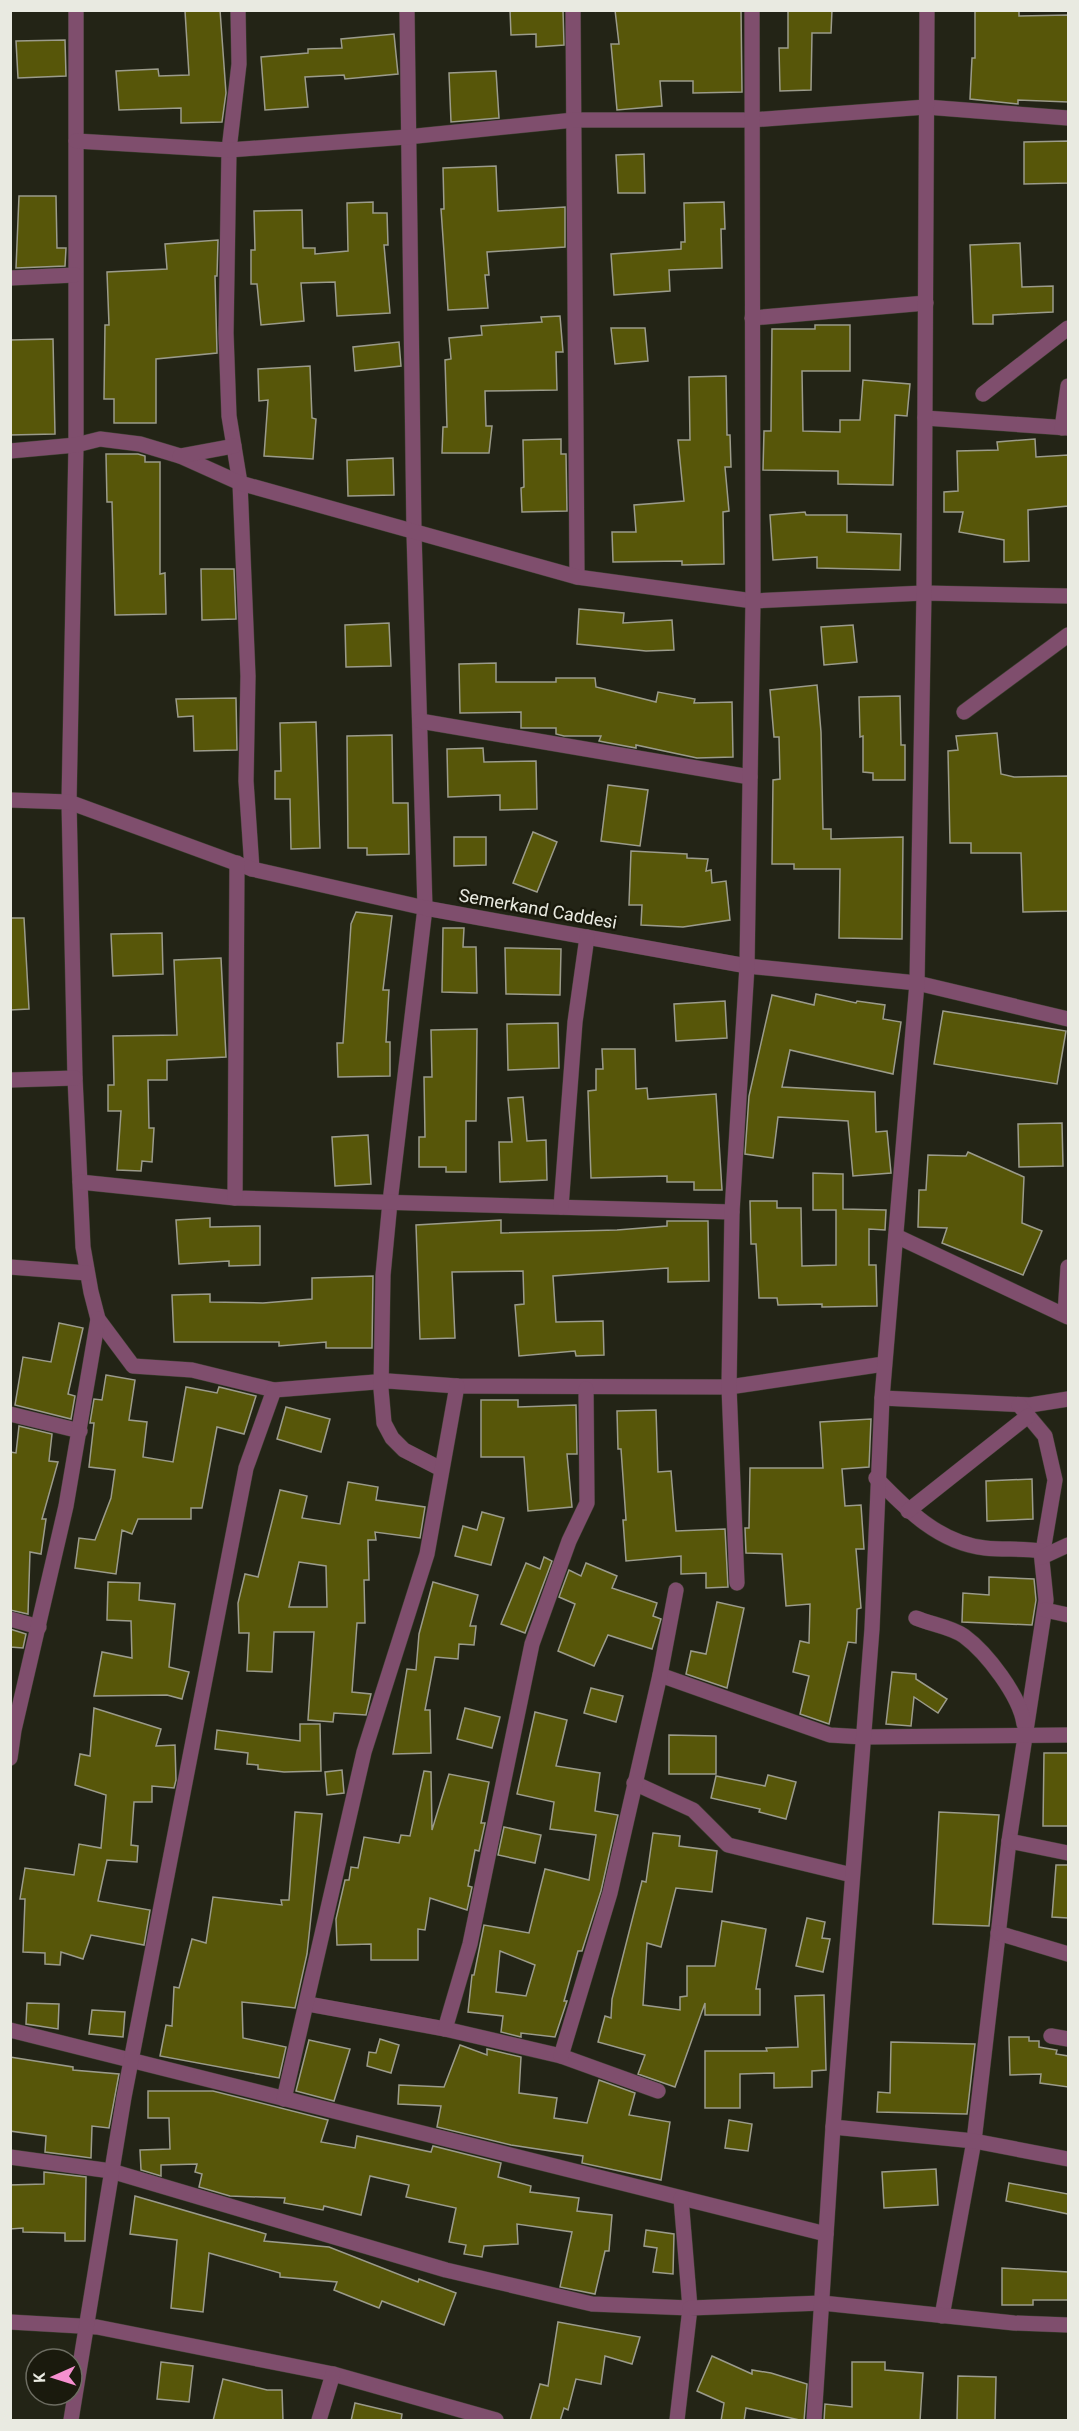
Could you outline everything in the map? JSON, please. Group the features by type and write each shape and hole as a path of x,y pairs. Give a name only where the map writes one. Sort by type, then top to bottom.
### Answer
{"street":[{"path":"11,1753 80,1431 98,1319 83,1247 75,1078 69,802 76,445 75,10"},
{"path":"238,10 239,64 229,150 226,333 229,416 240,483 248,676 246,781 252,869"},
{"path":"407,10 414,533 425,908 383,1275 382,1382 384,1423 392,1438 404,1450 441,1469"},
{"path":"573,10 577,577"},
{"path":"737,1583 729,1387 732,1212 747,966 753,602 752,10"},
{"path":"814,2421 832,2127 872,1629 876,1478 884,1364 916,983 924,592 927,10"},
{"path":"76,141 229,150 407,137 574,120 751,120 926,107 1068,118"},
{"path":"10,278 75,275"},
{"path":"752,318 926,303"},
{"path":"983,394 1068,328"},
{"path":"925,418 1065,428 1068,386"},
{"path":"10,451 76,445 100,439 140,444 180,456 240,483 577,577 753,602 924,592 1068,596"},
{"path":"180,456 234,446"},
{"path":"964,712 1068,635"},
{"path":"420,721 750,777"},
{"name":"Semerkand Caddesi","path":"10,800 69,802 252,869 425,908 747,966 916,983 1068,1019"},
{"path":"235,1198 237,863"},
{"path":"561,1207 575,1022 586,937"},
{"path":"10,1080 75,1078"},
{"path":"80,1182 235,1198 732,1212"},
{"path":"896,1236 1067,1316 1068,1267"},
{"path":"10,1267 87,1273"},
{"path":"98,1319 134,1366 192,1370 274,1390 382,1382 586,1389 729,1387 884,1364"},
{"path":"284,2099 308,2004 364,1752 427,1554 457,1386"},
{"path":"445,2029 470,1944 532,1644 569,1541 587,1503 586,1389"},
{"path":"70,2421 131,2060 246,1468 274,1390"},
{"path":"882,1398 1023,1410 1068,1399"},
{"path":"908,1511 1023,1410"},
{"path":"1023,1410 1045,1436 1055,1480 1050,1524 1042,1557"},
{"path":"10,1414 80,1431"},
{"path":"876,1478 917,1520 952,1538 984,1548 1021,1548 1041,1551 1046,1600 1009,1841 974,2141 942,2316"},
{"path":"1042,1557 1068,1545"},
{"path":"561,2056 610,1893 660,1675 676,1590"},
{"path":"1045,1610 1068,1615"},
{"path":"916,1618 963,1636 971,1643 1012,1691 1022,1709 1025,1736"},
{"path":"10,1619 39,1627"},
{"path":"660,1675 830,1735 863,1737 1068,1736"},
{"path":"634,1783 693,1810 728,1845 852,1875"},
{"path":"1009,1841 1068,1853"},
{"path":"998,1933 1068,1954"},
{"path":"308,2004 445,2029 561,2056 658,2091"},
{"path":"10,2030 826,2234"},
{"path":"1051,2036 1068,2039"},
{"path":"832,2127 974,2141 1068,2159"},
{"path":"10,2157 111,2171 457,2273 592,2304 690,2308 822,2303 1014,2323 1068,2325"},
{"path":"677,2421 690,2308 681,2198"},
{"path":"10,2322 85,2326 333,2374 496,2421"},
{"path":"319,2421 333,2374"}],"building":[{"path":"220,10 226,93 222,122 181,123 181,108 119,110 116,71 158,69 159,76 189,75 185,11"},
{"path":"510,10 563,10 564,45 536,47 536,34 511,35"},
{"path":"615,10 741,10 742,92 693,93 693,81 660,81 662,106 617,110 611,44 619,44"},
{"path":"788,10 832,10 831,33 812,33 811,90 780,91 779,48 788,48"},
{"path":"975,10 1019,10 1019,16 1068,15 1068,102 1018,100 1018,104 970,99 972,58 975,58"},
{"path":"394,34 398,74 345,79 344,75 305,77 308,107 265,110 261,57 308,53 308,49 342,48 341,39"},
{"path":"65,40 66,76 18,78 16,41"},
{"path":"496,71 499,118 451,122 449,73"},
{"path":"1068,141 1068,183 1024,184 1024,142"},
{"path":"644,154 645,193 618,193 616,155"},
{"path":"496,166 498,211 565,207 565,247 487,252 489,275 485,275 488,308 448,310 441,209 444,209 443,168"},
{"path":"19,196 56,196 57,248 66,248 65,266 16,268"},
{"path":"373,202 373,213 387,213 388,245 384,245 390,313 337,316 335,282 301,283 304,321 261,325 257,284 251,284 251,250 255,250 254,211 302,210 303,248 315,248 315,254 348,251 347,203"},
{"path":"724,202 725,229 721,229 722,268 669,270 670,291 614,295 611,254 681,249 681,242 685,242 684,203"},
{"path":"218,240 217,276 215,276 217,353 156,359 156,423 114,423 114,399 104,399 105,325 109,325 107,272 167,269 165,244"},
{"path":"1020,243 1022,287 1053,286 1053,312 993,315 993,324 973,324 970,245"},
{"path":"560,316 563,352 556,352 557,390 485,391 486,426 492,426 489,453 442,453 443,427 447,427 445,360 451,359 449,338 482,335 481,326 542,322 541,317"},
{"path":"815,325 850,325 850,371 802,371 803,431 840,432 840,420 860,420 863,380 910,384 907,416 895,415 893,485 838,484 838,471 763,470 764,431 771,431 772,329 815,329"},
{"path":"611,328 645,328 648,361 615,364"},
{"path":"53,339 55,434 10,435 10,340"},
{"path":"399,342 401,366 355,371 353,347"},
{"path":"310,366 312,418 316,419 313,459 264,456 268,400 259,401 258,369"},
{"path":"726,376 727,435 730,435 731,467 725,467 729,511 723,512 724,564 682,565 682,561 613,562 612,532 636,532 634,505 684,501 678,440 690,440 689,377"},
{"path":"561,439 561,454 566,454 567,511 522,512 523,440"},
{"path":"1035,439 1036,457 1068,455 1068,506 1028,510 1029,561 1004,562 1004,540 959,532 963,512 944,512 944,492 958,491 957,451 998,450 997,442"},
{"path":"106,454 138,454 145,456 145,462 160,462 160,574 165,573 166,614 115,615 112,502 107,502"},
{"path":"393,458 394,495 348,496 347,460"},
{"path":"805,512 806,515 847,515 847,532 901,534 900,570 817,568 817,557 773,560 770,515"},
{"path":"201,569 234,569 236,619 202,620"},
{"path":"579,609 624,613 623,623 672,620 674,650 646,651 577,644"},
{"path":"389,623 391,666 346,667 345,625"},
{"path":"853,625 857,662 824,665 821,627"},
{"path":"496,663 496,682 556,682 556,678 595,678 596,687 656,702 658,692 695,699 694,703 732,702 733,757 697,758 636,745 636,748 599,741 601,736 564,736 556,734 556,728 521,728 521,712 460,713 459,664"},
{"path":"817,685 821,732 823,829 831,829 831,839 903,837 902,939 839,938 840,869 794,869 794,864 772,864 773,780 780,779 779,737 774,737 770,690"},
{"path":"900,696 901,745 905,745 905,780 873,780 873,773 863,772 863,736 860,737 859,697"},
{"path":"236,698 237,750 194,751 193,716 178,717 176,699"},
{"path":"316,722 320,848 291,849 290,799 275,799 275,771 281,771 280,723"},
{"path":"997,733 1001,774 1014,777 1068,776 1068,911 1023,912 1021,853 971,853 971,843 950,843 948,751 958,750 956,736"},
{"path":"392,735 393,803 408,803 409,854 367,855 367,848 348,848 347,736"},
{"path":"483,748 484,762 536,761 537,809 500,810 500,795 448,797 447,749"},
{"path":"608,785 648,790 640,846 601,841"},
{"path":"533,832 557,842 537,892 513,883"},
{"path":"454,837 486,837 486,865 454,866"},
{"path":"631,851 687,854 687,858 708,859 706,871 711,870 712,883 726,881 730,920 683,927 641,925 642,905 629,905"},
{"path":"356,912 392,916 383,990 389,990 386,1042 390,1042 390,1076 338,1077 337,1043 343,1043 351,924"},
{"path":"10,918 24,918 29,1009 10,1010"},
{"path":"443,928 464,928 463,947 476,947 477,993 442,992"},
{"path":"162,933 163,974 113,976 111,934"},
{"path":"505,948 561,949 560,995 506,994"},
{"path":"221,958 226,1057 167,1060 167,1080 148,1080 149,1128 154,1128 152,1162 142,1161 141,1171 117,1170 121,1111 108,1111 108,1085 114,1085 113,1036 177,1035 174,960"},
{"path":"816,994 856,1003 857,1001 885,1005 883,1019 901,1022 893,1074 790,1050 782,1087 875,1092 876,1132 887,1131 891,1173 853,1176 848,1121 778,1117 773,1158 745,1154 749,1096 772,995 814,1005"},
{"path":"725,1001 727,1038 676,1041 674,1004"},
{"path":"943,1011 1066,1031 1057,1084 934,1064"},
{"path":"558,1023 559,1068 508,1070 507,1024"},
{"path":"477,1029 476,1121 466,1121 466,1172 446,1172 446,1167 419,1167 419,1137 425,1137 424,1077 432,1077 431,1030"},
{"path":"602,1049 635,1049 636,1089 647,1088 648,1099 716,1094 722,1190 694,1190 694,1182 667,1182 667,1176 591,1178 588,1091 596,1090 596,1069 603,1069"},
{"path":"523,1097 527,1141 546,1140 547,1180 500,1182 499,1142 512,1142 508,1098"},
{"path":"1062,1123 1063,1166 1019,1167 1018,1124"},
{"path":"368,1135 371,1184 335,1186 332,1137"},
{"path":"968,1152 1024,1177 1022,1223 1042,1231 1023,1275 942,1243 947,1228 918,1227 919,1190 926,1190 928,1155 966,1156"},
{"path":"813,1173 843,1174 843,1209 886,1210 885,1230 869,1229 869,1265 876,1265 877,1306 778,1305 777,1298 759,1298 756,1244 751,1244 750,1201 777,1201 777,1208 801,1208 802,1266 836,1265 836,1210 813,1210"},
{"path":"210,1218 210,1227 260,1226 260,1265 229,1266 229,1261 179,1264 176,1220"},
{"path":"501,1220 501,1233 617,1230 667,1226 667,1221 708,1221 709,1281 668,1282 668,1268 553,1276 556,1322 603,1321 604,1355 576,1356 575,1351 519,1356 515,1305 524,1304 523,1271 452,1272 455,1338 420,1339 416,1225"},
{"path":"373,1276 372,1348 326,1348 326,1342 279,1346 279,1342 174,1342 172,1295 210,1294 210,1302 263,1303 312,1299 312,1278"},
{"path":"59,1323 83,1328 68,1394 75,1396 71,1419 15,1405 23,1357 51,1362"},
{"path":"106,1375 135,1380 129,1420 147,1422 143,1457 173,1462 186,1387 217,1393 219,1387 256,1396 244,1434 217,1427 202,1508 191,1508 191,1519 138,1519 132,1534 122,1530 116,1574 75,1568 79,1538 95,1540 111,1498 115,1470 89,1467 94,1423 90,1423 94,1399 102,1400"},
{"path":"481,1400 518,1400 518,1407 576,1405 577,1454 567,1454 572,1507 528,1511 524,1457 481,1457"},
{"path":"286,1407 330,1419 321,1452 277,1439"},
{"path":"656,1410 658,1472 671,1471 676,1531 725,1529 728,1587 706,1588 706,1573 681,1574 681,1556 626,1561 623,1520 626,1520 621,1449 618,1449 617,1411"},
{"path":"871,1419 869,1467 842,1469 845,1506 861,1505 864,1549 856,1549 861,1608 857,1609 856,1643 848,1642 829,1724 800,1714 809,1676 793,1672 800,1641 809,1643 810,1604 786,1606 782,1554 746,1553 745,1528 749,1528 750,1468 823,1468 820,1422"},
{"path":"19,1426 52,1434 49,1461 58,1462 42,1519 46,1519 41,1554 30,1552 28,1614 10,1610 10,1452 16,1453"},
{"path":"1032,1479 1033,1519 987,1521 986,1481"},
{"path":"348,1482 378,1487 376,1500 425,1507 420,1538 375,1532 376,1540 368,1540 369,1580 364,1580 365,1623 357,1623 352,1692 371,1694 366,1715 334,1713 333,1722 308,1720 314,1632 274,1632 272,1672 247,1671 249,1633 239,1633 238,1603 245,1574 258,1577 280,1490 307,1496 302,1518 340,1524","holes":["299,1562 326,1566 327,1607 289,1607"]},
{"path":"482,1512 504,1518 491,1565 455,1556 463,1526 477,1530"},
{"path":"544,1557 552,1561 525,1633 501,1624 526,1563 540,1569"},
{"path":"586,1563 617,1576 612,1588 657,1603 653,1616 661,1619 652,1649 608,1635 594,1666 558,1651 575,1604 559,1597 569,1570 581,1576"},
{"path":"989,1577 1034,1579 1036,1600 1032,1625 962,1622 963,1593 989,1595"},
{"path":"108,1582 140,1583 139,1600 175,1604 169,1667 189,1672 182,1699 167,1695 94,1696 102,1652 132,1658 131,1621 107,1620"},
{"path":"433,1582 478,1595 470,1626 476,1626 474,1645 459,1644 458,1659 435,1657 425,1710 430,1710 431,1753 393,1754 407,1669 416,1670 419,1634"},
{"path":"717,1602 744,1608 727,1688 686,1674 691,1651 706,1654"},
{"path":"10,1629 26,1634 23,1648 10,1647"},
{"path":"892,1672 916,1674 916,1679 947,1699 938,1713 914,1697 911,1726 886,1724"},
{"path":"591,1688 623,1696 616,1722 584,1713"},
{"path":"94,1708 161,1729 156,1746 175,1745 176,1780 174,1788 152,1786 152,1802 134,1802 131,1845 138,1846 137,1862 107,1860 98,1901 150,1910 144,1945 91,1935 83,1959 61,1952 60,1965 45,1964 45,1953 23,1952 25,1899 20,1899 25,1868 74,1875 79,1844 101,1848 106,1795 75,1785 80,1754 90,1756"},
{"path":"465,1708 500,1717 492,1748 457,1739"},
{"path":"535,1712 567,1720 556,1766 600,1773 595,1811 618,1815 601,1891 582,1951 578,1951 564,2001 567,2001 555,2037 521,2033 521,2037 501,2032 503,2016 468,2012 472,1975 474,1975 484,1925 529,1933 545,1869 589,1880 596,1835 550,1829 554,1802 517,1794","holes":["500,1951 535,1965 526,1996 496,1992"]},
{"path":"300,1724 320,1724 321,1771 284,1772 258,1769 258,1765 247,1764 248,1753 215,1749 217,1730 300,1741"},
{"path":"669,1735 716,1736 716,1774 669,1774"},
{"path":"1044,1753 1068,1753 1068,1826 1043,1826"},
{"path":"342,1770 344,1793 327,1795 325,1772"},
{"path":"424,1771 431,1772 432,1830 449,1774 489,1782 481,1823 485,1823 479,1851 475,1850 468,1886 472,1887 467,1910 430,1898 425,1930 418,1929 418,1960 371,1960 371,1944 337,1945 336,1919 345,1880 349,1880 351,1867 358,1868 364,1837 399,1843 401,1835 410,1836"},
{"path":"768,1775 796,1782 786,1819 759,1812 760,1809 711,1798 716,1776 765,1786"},
{"path":"295,1812 322,1814 307,1954 295,2008 242,2002 243,2038 286,2047 279,2078 160,2056 166,2025 172,2026 174,1987 179,1988 192,1939 206,1943 213,1897 282,1905 281,1900 289,1900"},
{"path":"939,1812 999,1815 989,1926 933,1924"},
{"path":"504,1827 541,1835 535,1863 498,1855"},
{"path":"653,1833 680,1836 679,1846 717,1851 712,1892 676,1888 661,1947 647,1943 643,2005 680,2010 680,1997 687,1996 687,1966 715,1966 722,1921 766,1929 756,1989 760,1989 760,2015 705,2015 705,2003 675,2087 638,2074 645,2055 598,2042 605,2016 611,2018 612,1999 642,1881 646,1882"},
{"path":"1056,1865 1068,1865 1068,1918 1052,1917"},
{"path":"807,1918 825,1922 822,1938 830,1939 823,1972 796,1966"},
{"path":"824,1995 826,2070 812,2071 812,2087 774,2088 774,2073 740,2074 740,2108 705,2108 705,2051 767,2051 766,2048 798,2047 795,1996"},
{"path":"27,2003 59,2004 58,2029 26,2024"},
{"path":"92,2010 125,2012 123,2037 89,2034"},
{"path":"1009,2037 1029,2037 1029,2041 1039,2041 1039,2047 1057,2050 1056,2054 1068,2056 1068,2087 1040,2083 1041,2074 1010,2075"},
{"path":"380,2039 399,2045 391,2073 367,2066 369,2052 376,2053"},
{"path":"309,2040 350,2049 334,2101 296,2091"},
{"path":"891,2042 975,2044 967,2114 877,2112 878,2092 890,2093"},
{"path":"460,2045 487,2055 487,2049 521,2057 519,2093 557,2098 554,2118 587,2123 599,2080 635,2093 629,2115 670,2122 661,2180 582,2163 583,2156 511,2145 437,2127 441,2106 398,2104 399,2085 444,2087"},
{"path":"10,2057 73,2067 73,2070 119,2074 109,2128 92,2126 91,2158 45,2152 46,2136 10,2131"},
{"path":"148,2091 213,2091 328,2120 321,2142 355,2148 357,2136 431,2152 433,2146 501,2163 498,2177 531,2186 530,2192 579,2198 577,2211 612,2215 609,2251 605,2251 595,2294 560,2287 572,2232 517,2224 518,2244 484,2246 482,2257 464,2254 466,2245 449,2242 456,2208 406,2197 409,2185 370,2176 361,2215 324,2206 323,2210 284,2203 285,2198 230,2196 199,2187 202,2174 195,2172 197,2164 161,2165 161,2176 141,2170 140,2150 170,2149 169,2118 148,2118"},
{"path":"729,2120 752,2124 748,2151 725,2148"},
{"path":"936,2169 938,2205 884,2208 882,2172"},
{"path":"44,2172 86,2177 85,2241 65,2241 65,2233 23,2232 23,2228 10,2229 10,2185 44,2184"},
{"path":"1009,2183 1068,2194 1068,2214 1006,2201"},
{"path":"135,2196 266,2234 264,2241 329,2247 418,2282 419,2279 456,2293 444,2325 382,2301 379,2308 334,2290 337,2282 280,2277 280,2273 209,2253 203,2312 171,2308 177,2240 130,2234"},
{"path":"646,2230 674,2234 673,2274 653,2272 657,2248 644,2246"},
{"path":"1002,2268 1068,2272 1068,2300 1033,2300 1033,2305 1002,2305"},
{"path":"558,2322 640,2337 632,2364 605,2356 601,2384 576,2379 568,2410 564,2408 560,2421 530,2421 540,2384 548,2386"},
{"path":"712,2356 752,2374 752,2370 771,2373 807,2384 804,2421 746,2408 744,2421 721,2421 724,2403 697,2391"},
{"path":"161,2362 193,2366 189,2402 157,2399"},
{"path":"852,2362 885,2362 885,2370 923,2373 920,2421 824,2421 825,2404 852,2407"},
{"path":"958,2376 996,2377 995,2421 957,2421"},
{"path":"223,2379 267,2390 282,2390 283,2421 213,2421"},
{"path":"355,2403 402,2414 401,2421 351,2421"}]}
